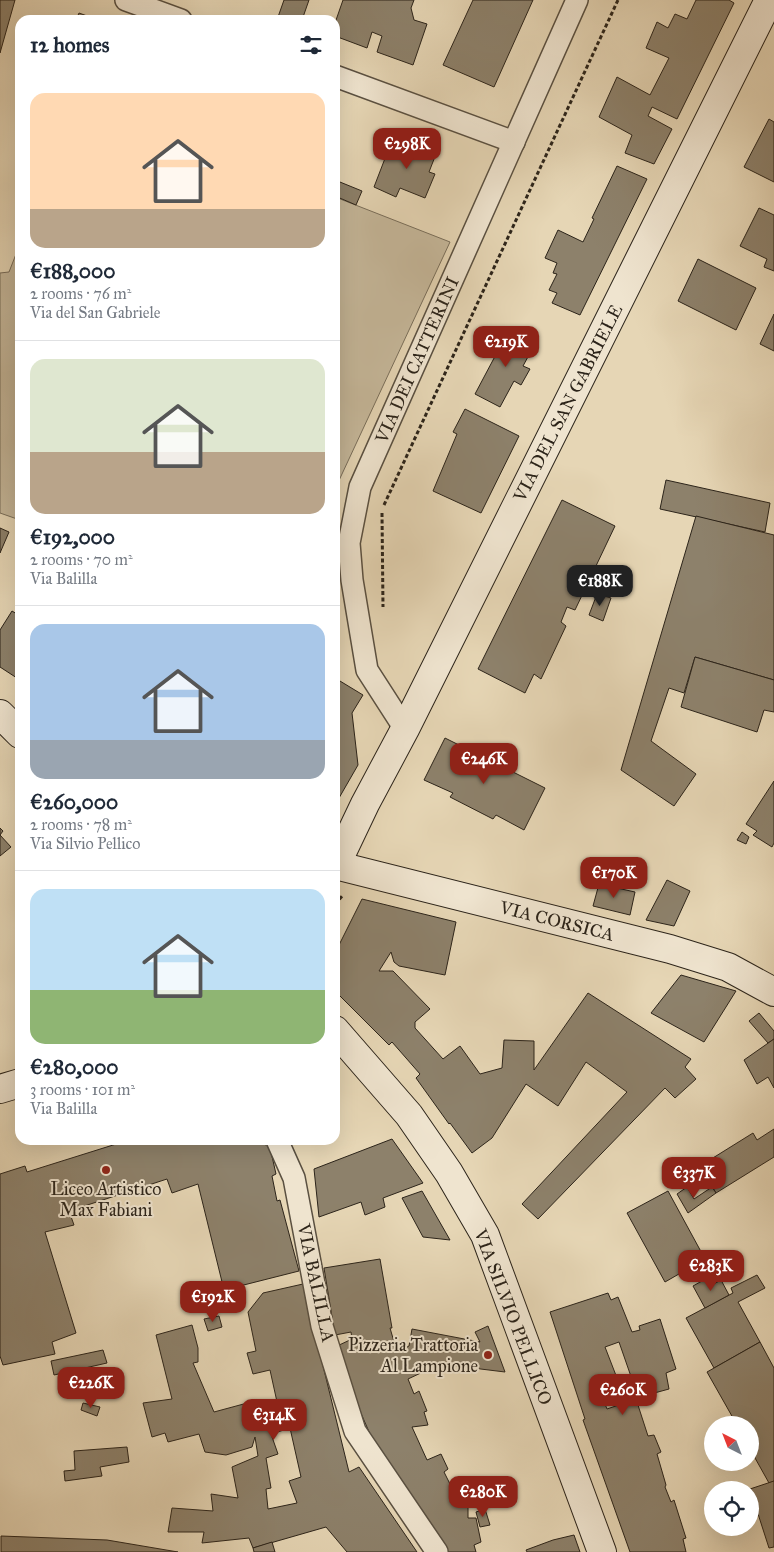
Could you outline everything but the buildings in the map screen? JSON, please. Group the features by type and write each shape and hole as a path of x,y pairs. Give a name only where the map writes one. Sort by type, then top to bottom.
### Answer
{"main road":[{"name":"VIA DEL SAN GABRIELE","path":"340,852 405,729 769,0"},
{"path":"0,714 15,729"},
{"name":"VIA CORSICA","path":"340,861 670,949 728,967 774,992"},
{"name":"VIA SILVIO PELLICO","path":"340,1036 409,1116 449,1172 485,1235 602,1552"},
{"path":"0,1089 15,1084"}],"street":[{"path":"126,0 167,15"},
{"name":"VIA DEI CATTERINI","path":"405,729 366,670 352,580 349,543 360,487 577,0"},
{"path":"340,78 514,142"},
{"name":"VIA BALILLA","path":"279,1145 294,1178 322,1326 355,1431 437,1552"}],"path":[{"path":"384,615 382,508 618,0"}],"shaded area":[{"path":"340,199 450,242 340,478"},
{"path":"15,257 15,518 0,513 0,273 9,272"}],"place":[{"name":"Liceo Artistico Max Fabiani","path":"106,1170"},
{"name":"Pizzeria Trattoria Al Lampione","path":"488,1355"}]}
